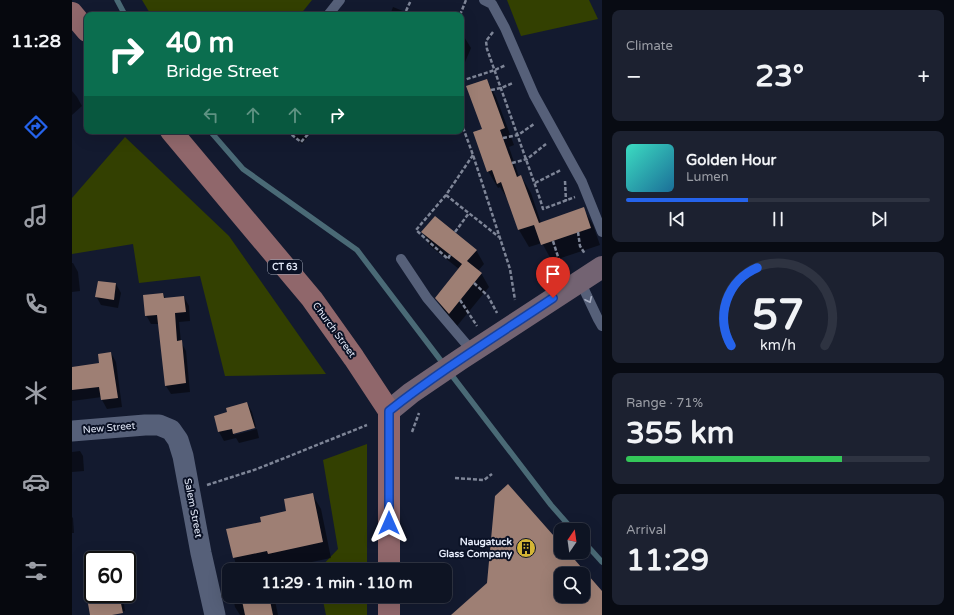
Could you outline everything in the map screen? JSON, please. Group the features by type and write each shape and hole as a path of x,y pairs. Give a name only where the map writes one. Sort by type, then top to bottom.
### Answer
{"main road":[{"path":"72,13 84,27"},
{"name":"Church Street","path":"174,134 312,299 389,411"},
{"path":"389,563 389,411 595,262"},
{"path":"388,603 388,615"}],"street":[{"name":"Salem Street","path":"145,425 159,425 171,430 178,440 183,456 201,553 215,615"},
{"name":"New Street","path":"72,431 145,425"}],"lane":[{"path":"330,12 340,0"},
{"path":"484,0 492,4 501,20 534,95 556,135 569,167 582,182 602,232"},
{"path":"401,259 467,355"},
{"path":"573,277 601,323"}],"path":[{"path":"406,11 411,0"},
{"path":"461,12 466,0"},
{"path":"501,20 486,41 487,49 543,209 587,193"},
{"path":"464,80 495,70 518,58"},
{"path":"491,90 501,88 526,77"},
{"path":"503,138 518,135 546,116"},
{"path":"464,130 510,269 516,307"},
{"path":"291,134 301,142 308,134"},
{"path":"512,163 526,159 556,135"},
{"path":"450,256 448,259 416,230 446,195 473,155"},
{"path":"535,183 569,167"},
{"path":"566,201 569,167"},
{"path":"446,195 500,237"},
{"path":"455,232 469,213"},
{"path":"578,232 580,246 595,262"},
{"path":"553,241 560,263 573,277"},
{"path":"474,283 488,296 499,316"},
{"path":"460,300 477,327"},
{"path":"189,490 257,468 367,425"},
{"path":"455,478 484,480 492,474"}],"green space":[{"path":"142,0 312,0 302,12 149,12"},
{"path":"507,0 589,0 598,19 521,36"},
{"path":"125,137 229,236 326,374 225,376 200,276 139,283 133,244 72,254 72,198"},
{"path":"367,444 367,563 325,563 338,549 323,460"},
{"path":"323,603 367,603 367,615 326,615"}],"building":[{"path":"487,79 505,128 500,130 517,177 521,175 539,223 584,207 591,228 541,245 534,225 518,230 501,182 497,184 492,170 487,172 473,132 482,129 466,86"},
{"path":"435,216 477,250 467,261 482,273 449,314 435,298 462,264 421,232"},
{"path":"98,281 116,283 114,300 95,297"},
{"path":"163,293 164,298 184,296 186,312 175,313 177,341 182,340 186,383 165,386 157,315 145,316 143,295"},
{"path":"111,352 118,398 101,400 99,387 72,390 72,367 99,363 98,354"},
{"path":"247,402 255,428 233,434 232,429 218,432 214,416 227,412 226,408"},
{"name":"Naugatuck Glass Company","path":"508,484 554,536 554,559 574,559 581,567 554,567 554,603 590,603 590,577 602,591 602,615 451,615 487,583 495,496"},
{"path":"313,493 323,542 268,554 267,551 233,558 226,529 261,522 260,517 286,511 284,499"},
{"path":"88,603 121,603 123,613 112,615 90,615"},
{"path":"242,603 270,603 273,615 245,615"}],"waterway":[{"path":"117,0 123,12"},
{"path":"213,134 243,169 357,250 445,366"},
{"path":"450,373 551,505 567,523"},
{"path":"590,549 602,562"}],"place":[{"name":"Naugatuck Glass Company","path":"526,548"}],"route":[{"path":"389,523 389,411 439,374 553,298"}]}
